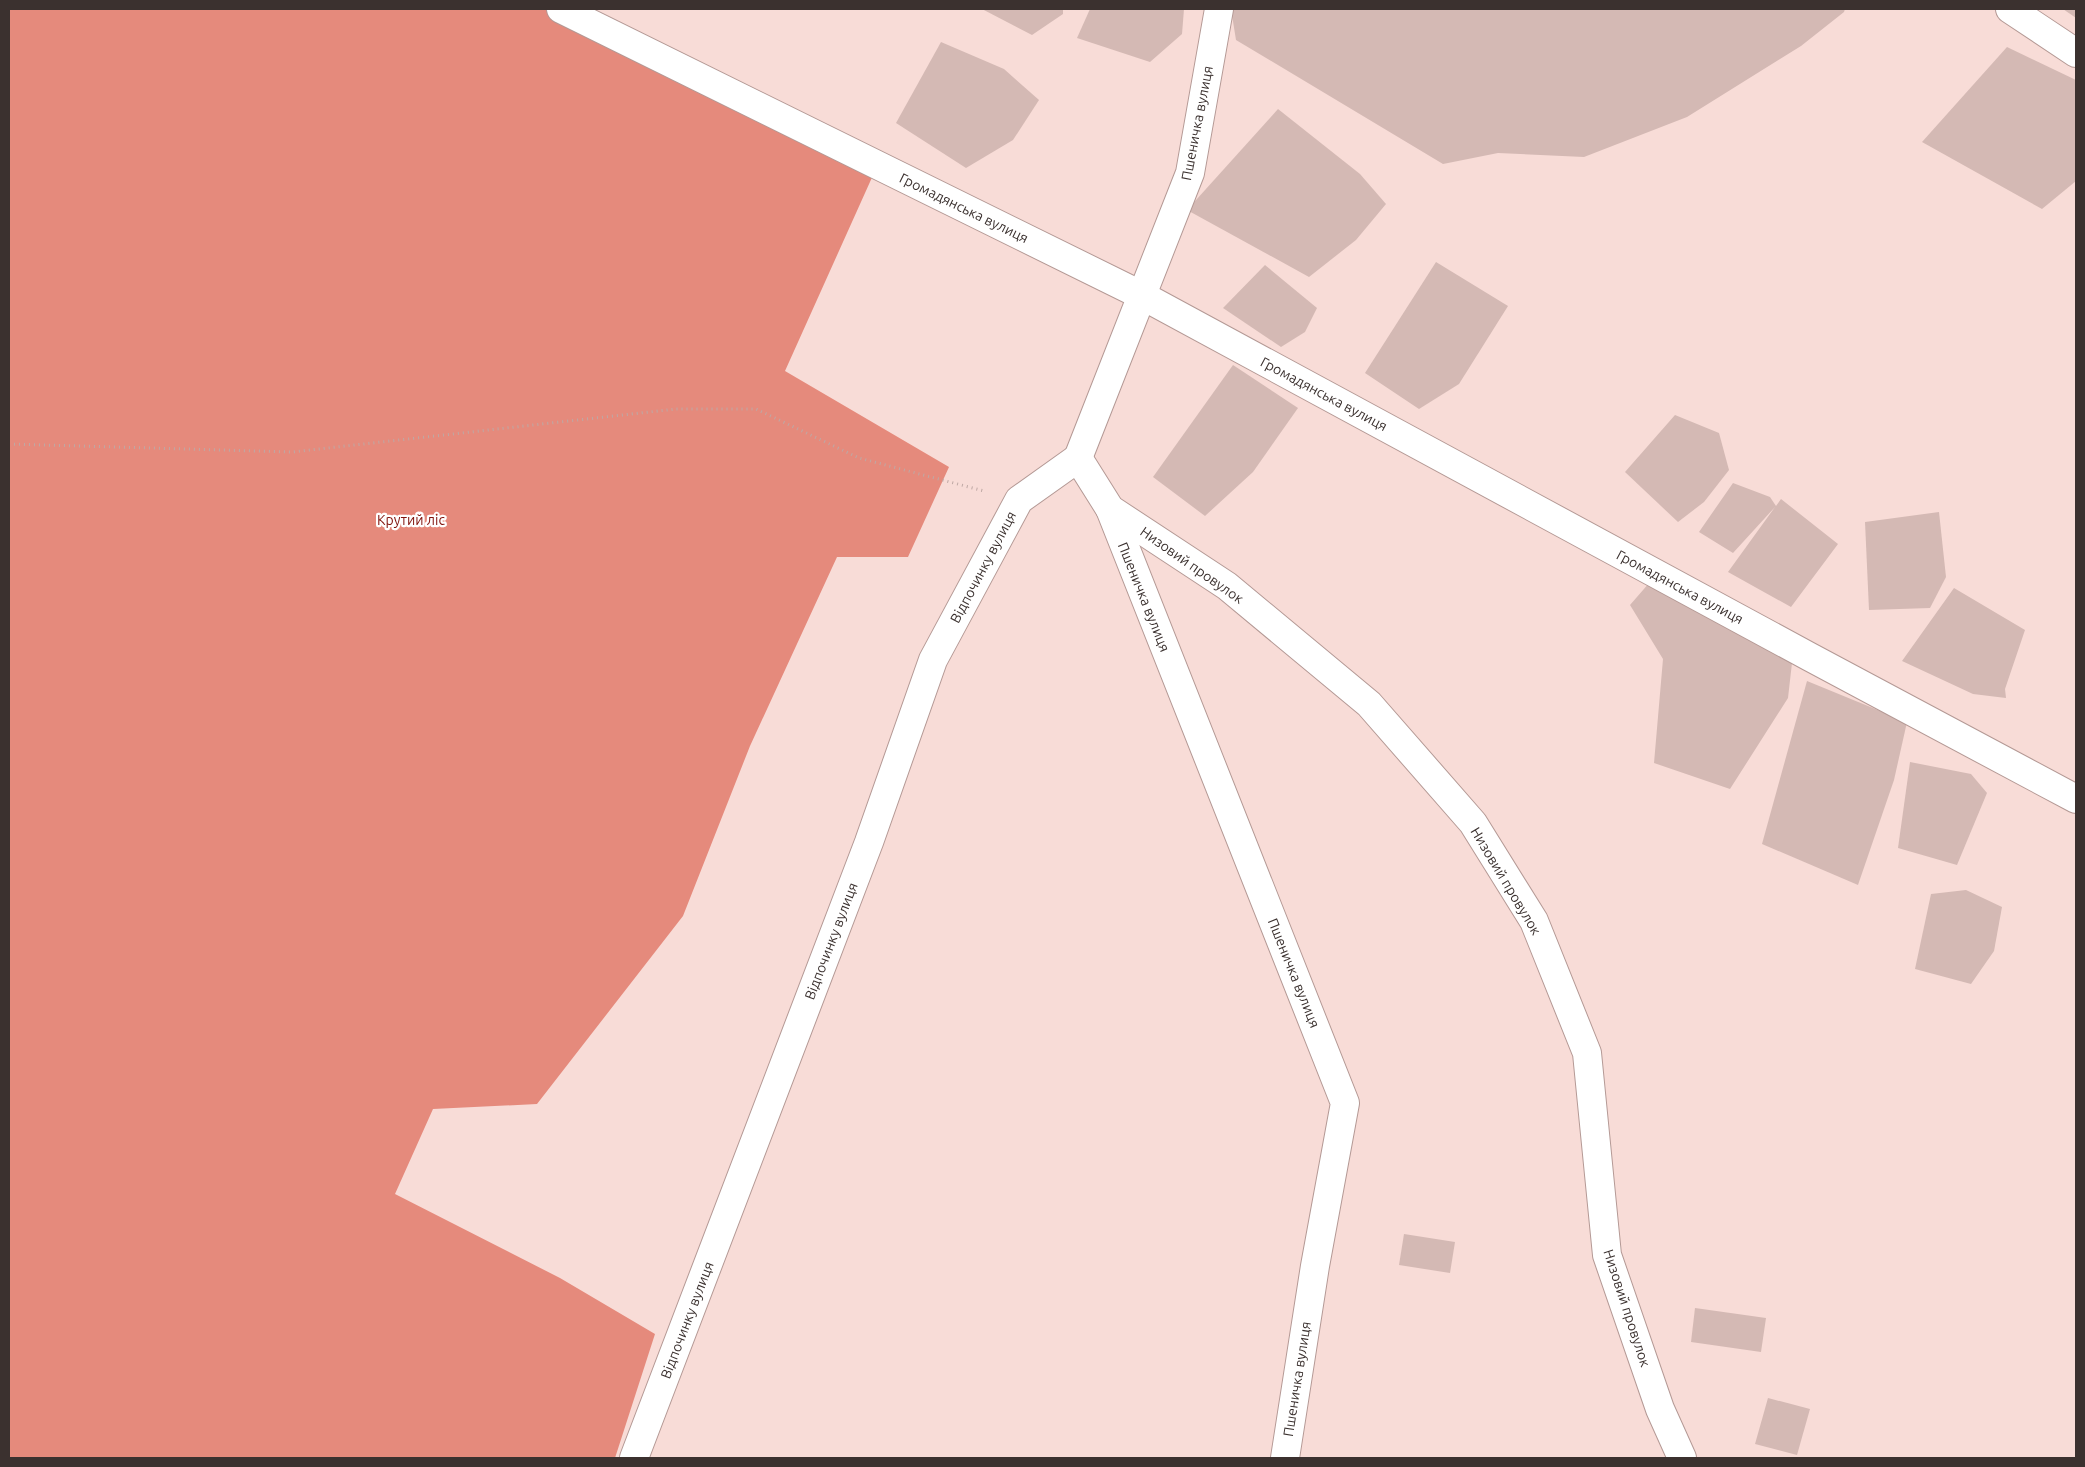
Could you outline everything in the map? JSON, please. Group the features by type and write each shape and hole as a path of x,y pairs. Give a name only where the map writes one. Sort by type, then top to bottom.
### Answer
{"street":[{"name":"Громадянська вулиця","path":"561,9 1143,296 2076,799"},
{"name":"Пшеничка вулиця","path":"1078,458 1190,173 1219,9"},
{"path":"2010,9 2076,53"},
{"name":"Відпочинку вулиця","path":"634,1458 865,851 933,660 1019,500 1078,458"},
{"name":"Низовий провулок","path":"1078,458 1110,509 1227,586 1369,704 1473,823 1534,921 1587,1053 1607,1255 1660,1409 1682,1458"},
{"name":"Пшеничка вулиця","path":"1110,509 1345,1103 1315,1266 1285,1458"}],"path":[{"path":"9,444 292,452 676,409 756,409 859,458 1019,500"}],"green space":[{"name":"Крутий ліс","path":"9,9 593,9 874,173 785,371 949,467 908,557 837,557 750,746 683,916 537,1104 433,1109 395,1194 560,1278 655,1334 615,1458 9,1458"}],"building":[{"path":"982,9 1063,9 1063,14 1032,35"},
{"path":"1090,9 1184,9 1182,34 1150,62 1077,38"},
{"path":"1231,9 1845,9 1844,12 1801,46 1687,117 1584,157 1498,153 1443,164 1236,40"},
{"path":"2063,9 2076,9 2076,18"},
{"path":"941,42 1004,69 1039,100 1013,140 966,168 896,123"},
{"path":"2007,47 2076,80 2076,181 2042,209 1922,142"},
{"path":"1278,109 1360,174 1386,204 1356,240 1309,277 1187,210"},
{"path":"1436,262 1508,306 1459,384 1419,409 1365,373"},
{"path":"1265,265 1317,308 1305,332 1281,347 1223,308"},
{"path":"1233,365 1298,408 1253,472 1205,516 1153,477"},
{"path":"1675,415 1719,433 1729,470 1704,502 1678,522 1625,472"},
{"path":"1733,483 1770,497 1776,506 1781,499 1838,544 1791,607 1728,572 1775,507 1733,553 1699,532"},
{"path":"1939,512 1946,577 1930,608 1869,610 1865,522"},
{"path":"1650,582 1793,654 1788,698 1730,789 1654,763 1663,659 1630,605"},
{"path":"1954,588 2025,630 2005,689 2006,698 1973,694 1902,661"},
{"path":"1807,681 1907,722 1894,780 1858,885 1762,844"},
{"path":"1910,762 1971,774 1987,793 1957,865 1898,848"},
{"path":"1966,890 2002,907 1994,951 1971,984 1915,969 1931,894"},
{"path":"1404,1234 1455,1242 1450,1273 1399,1265"},
{"path":"1695,1308 1766,1318 1761,1352 1691,1342"},
{"path":"1768,1398 1810,1409 1797,1455 1755,1444"}]}
